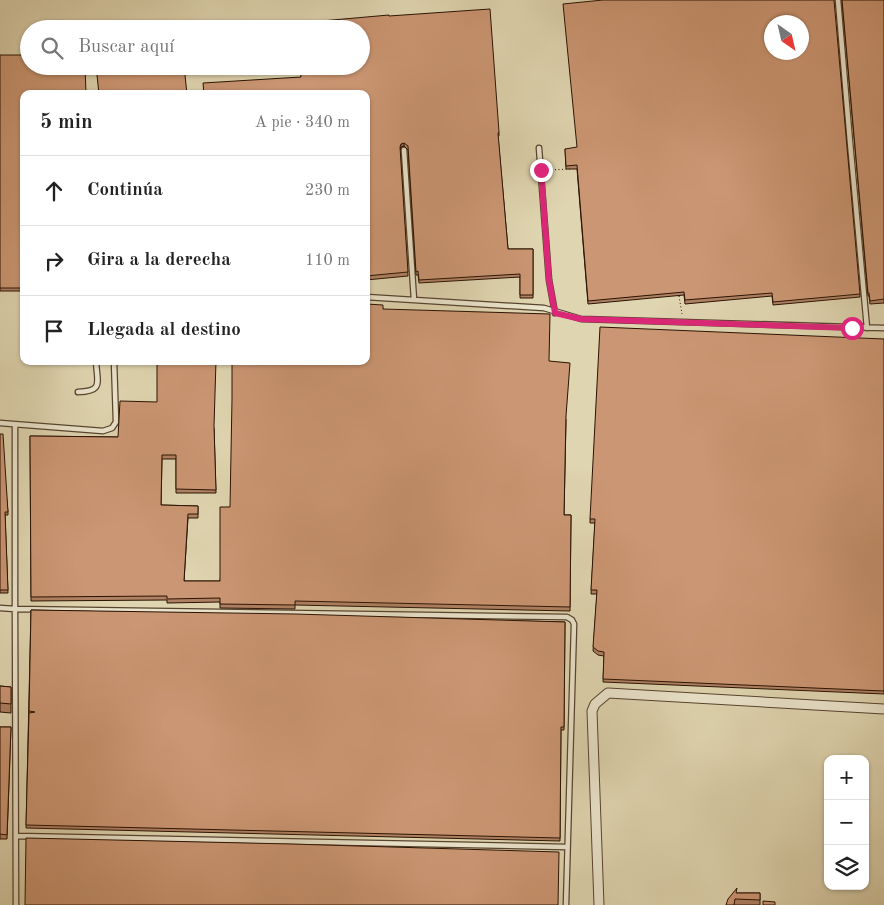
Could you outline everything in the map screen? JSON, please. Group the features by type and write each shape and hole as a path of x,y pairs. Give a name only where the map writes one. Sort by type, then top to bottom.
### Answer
{"street":[{"path":"599,905 592,711 600,698 608,693 884,709"}],"lane":[{"path":"838,0 867,328"},
{"path":"539,148 549,280 555,313"},
{"path":"404,150 414,300"},
{"path":"370,297 544,308 555,313 581,319 884,328"},
{"path":"78,392 96,389 98,384 96,365"},
{"path":"0,423 102,431 112,428 116,422 114,365"},
{"path":"15,425 16,905"},
{"path":"0,608 567,617 574,624 566,905"},
{"path":"17,836 567,847"}],"path":[{"path":"541,170 574,169"},
{"path":"678,290 683,323"}],"building":[{"path":"603,0 834,0 860,294 773,302 772,293 685,300 684,292 588,301 577,165 566,166 565,149 577,147 563,4"},
{"path":"842,0 884,0 884,299 870,301 868,293"},
{"path":"490,9 508,249 533,249 533,295 520,295 520,274 419,280 418,271 416,272 408,146 404,143 400,147 408,272 370,276 370,90 204,90 203,83 301,77 301,75 370,75 370,20 333,20"},
{"path":"0,55 20,55 20,75 85,75 86,90 20,90 20,288 0,288"},
{"path":"97,75 185,75 187,90 99,90"},
{"path":"370,304 383,305 383,309 550,314 549,361 570,363 566,416 564,515 571,515 570,607 295,601 295,605 220,604 220,598 167,599 167,596 31,597 30,436 118,437 120,401 157,402 157,365 216,365 214,426 216,490 176,489 176,455 162,455 161,505 198,506 198,514 188,514 184,581 220,581 220,507 230,507 232,365 370,365"},
{"path":"600,327 884,339 884,691 603,679 604,652 598,651 593,647 597,590 591,590 595,519 590,519"},
{"path":"0,434 3,434 8,512 5,512 8,590 0,590"},
{"path":"31,610 295,614 565,622 564,727 561,727 560,838 26,825 29,713 35,712 29,711"},
{"path":"0,686 11,687 11,704 0,703"},
{"path":"0,727 11,727 7,835 0,834"},
{"path":"26,838 559,852 558,905 25,905"},
{"path":"737,888 736,893 760,893 760,900 735,899 734,905 726,905 728,899"},
{"path":"763,901 775,902 775,905 763,905"}],"route":[{"path":"541,170 549,280 555,313 581,319 852,328"}]}
